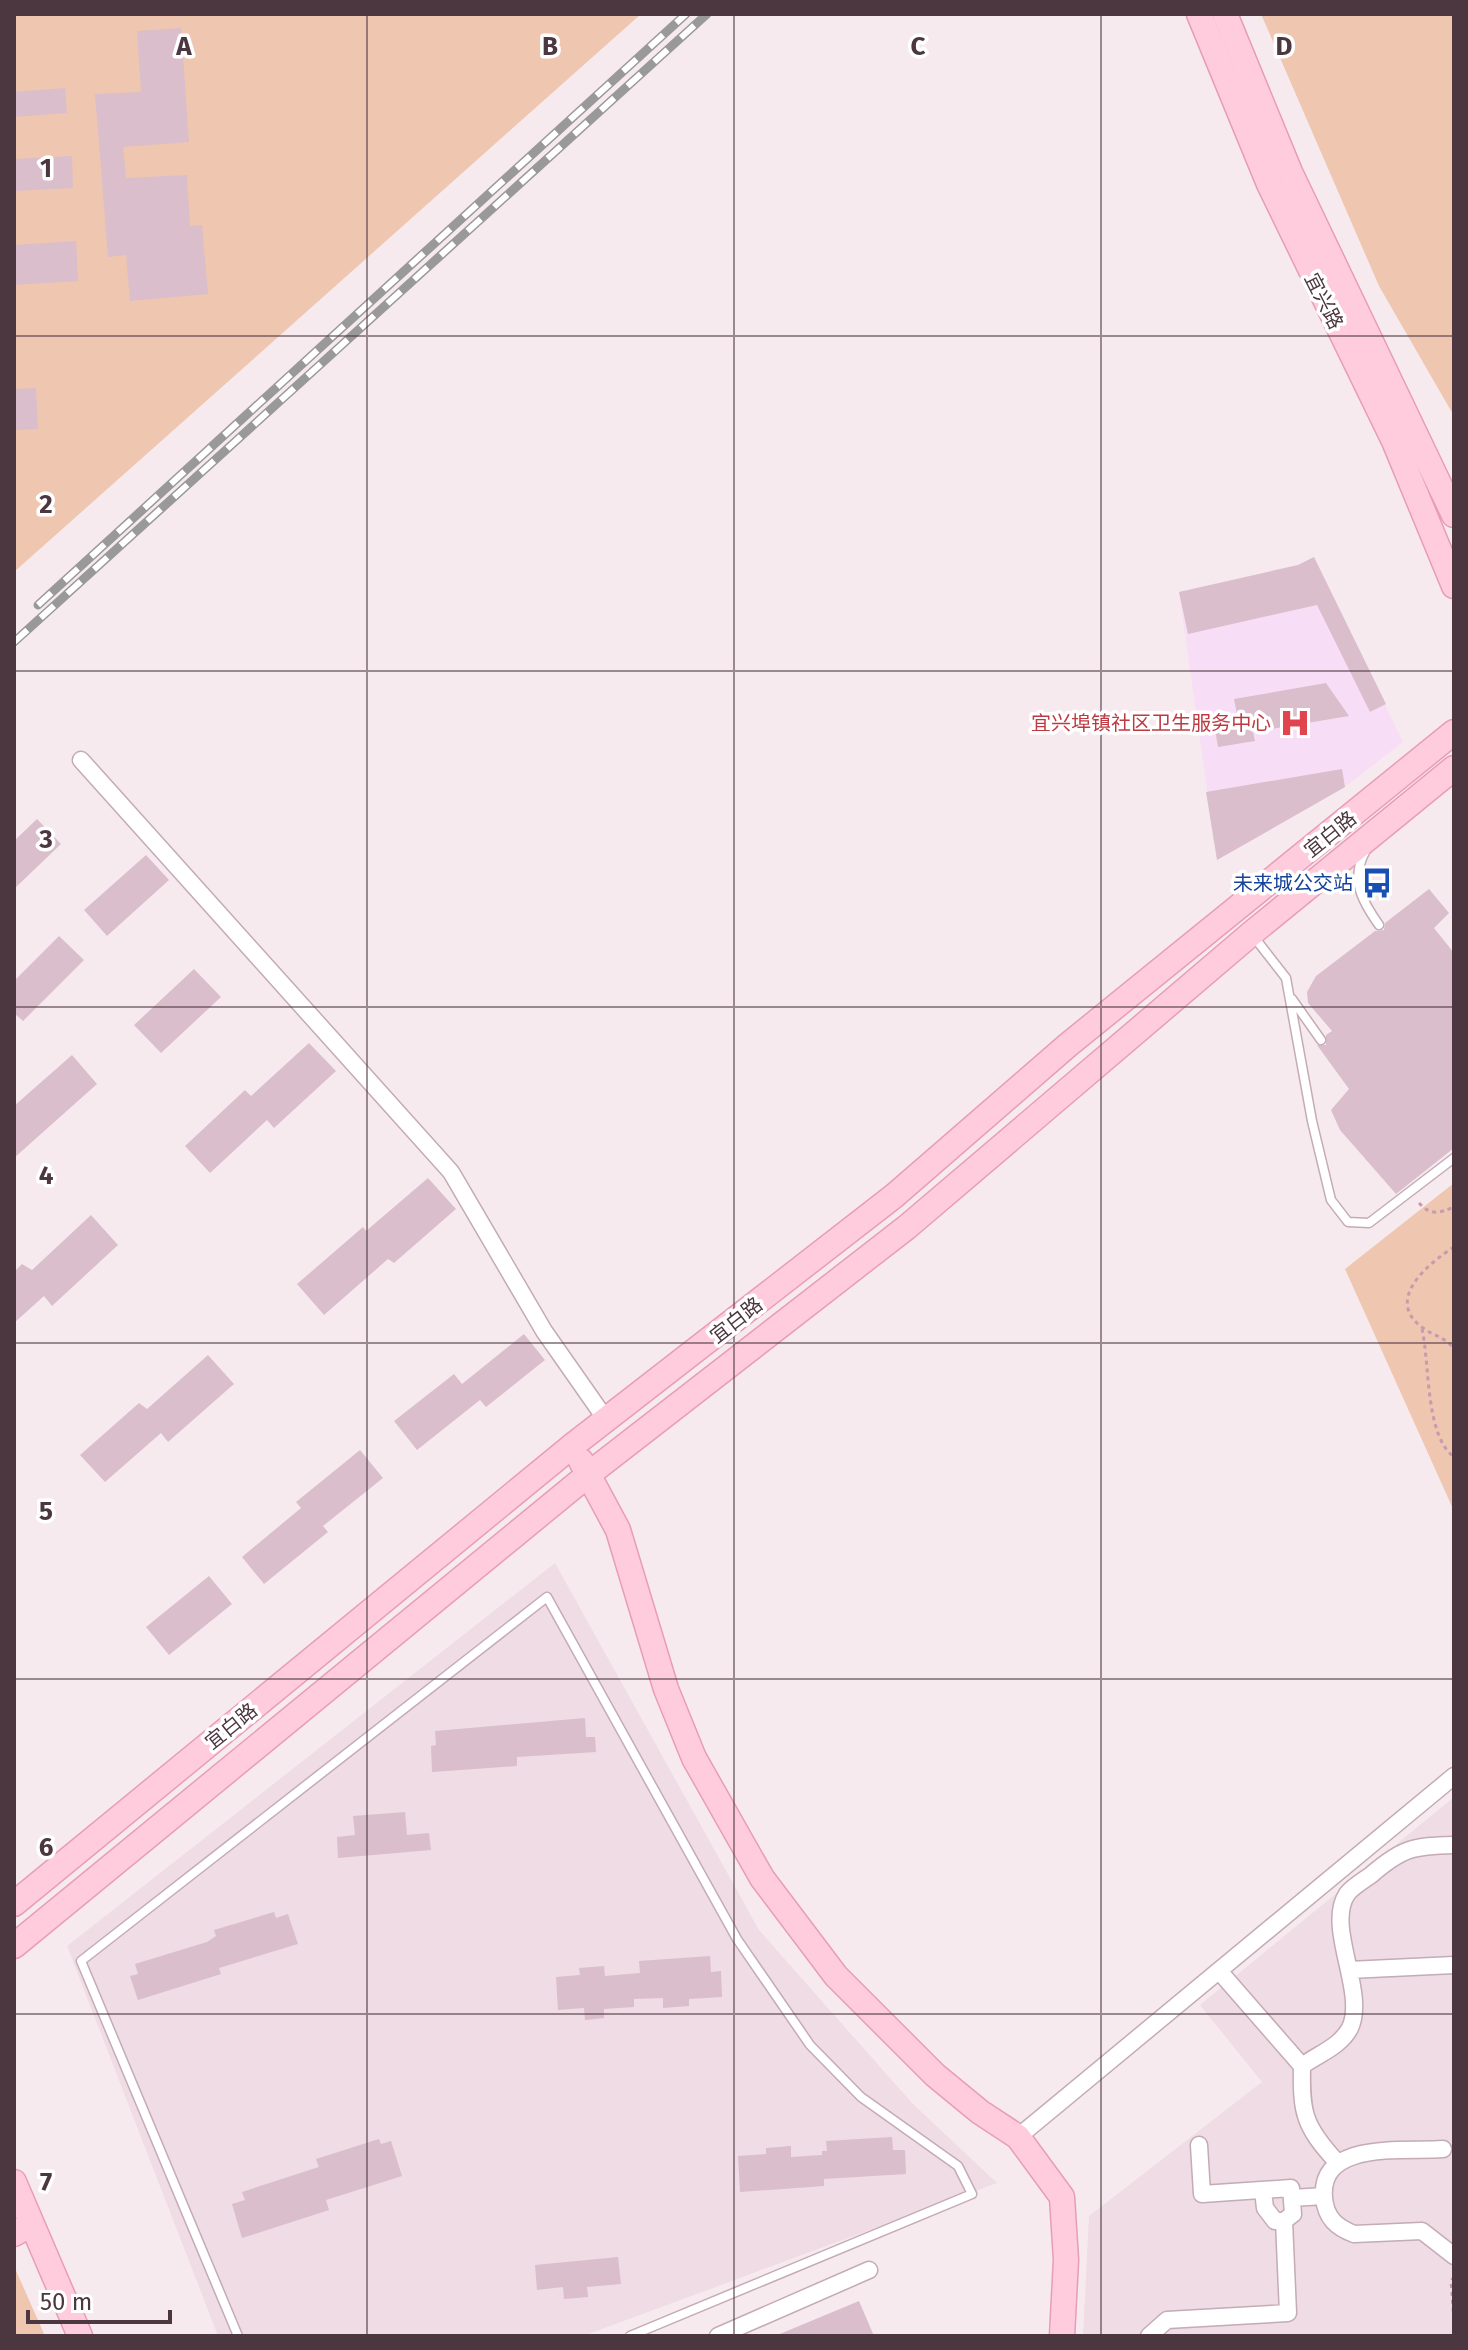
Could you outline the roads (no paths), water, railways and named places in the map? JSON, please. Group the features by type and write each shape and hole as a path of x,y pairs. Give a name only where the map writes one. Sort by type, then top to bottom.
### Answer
{"street":[{"name":"宜兴路","path":"1199,14 1269,184 1394,441 1454,586"},
{"name":"宜兴路","path":"1225,14 1290,172 1454,515"},
{"name":"宜白路","path":"14,1904 572,1446 894,1196 1068,1045 1454,732"},
{"path":"81,760 451,1172 544,1331 607,1421"},
{"name":"宜白路","path":"14,1946 589,1474 907,1227 1252,933 1454,768"},
{"path":"572,1446 618,1530 666,1689 694,1758 762,1878 795,1925 847,1987 935,2075 1018,2137 1062,2197 1066,2260 1062,2336"},
{"path":"1018,2137 1454,1776"},
{"path":"1302,2066 1337,2045 1351,2027 1349,1970 1341,1916 1347,1895 1395,1854 1411,1846 1454,1845"},
{"path":"1349,1970 1454,1965"},
{"path":"1220,1972 1302,2066 1302,2116 1315,2138 1336,2161"},
{"path":"1199,2145 1202,2194 1291,2188 1293,2214 1284,2221"},
{"path":"1443,2149 1348,2156 1336,2161 1325,2179 1324,2196 1328,2216 1345,2230 1354,2234 1422,2231 1454,2256"},
{"path":"14,2182 23,2229 80,2336"},
{"path":"1263,2190 1269,2216 1284,2221"},
{"path":"1292,2198 1324,2196"},
{"path":"1149,2336 1167,2320 1288,2313 1284,2221"},
{"path":"718,2336 869,2270"}],"lane":[{"path":"1377,830 1361,859 1358,881 1365,906 1379,925"},
{"path":"1252,933 1286,978 1312,1121 1331,1200 1337,1211 1348,1222 1369,1223 1454,1158"},
{"path":"1290,995 1321,1040"},
{"path":"238,2336 81,1961 547,1597 737,1939 792,2020 810,2045 861,2097 958,2166 972,2194 630,2336"}],"railway":[{"path":"38,605 686,14"},
{"path":"14,642 707,14"}],"place":[{"name":"宜兴埠镇社区卫生服务中心","path":"1295,723"},
{"name":"未来城公交站","path":"1377,883"}]}
